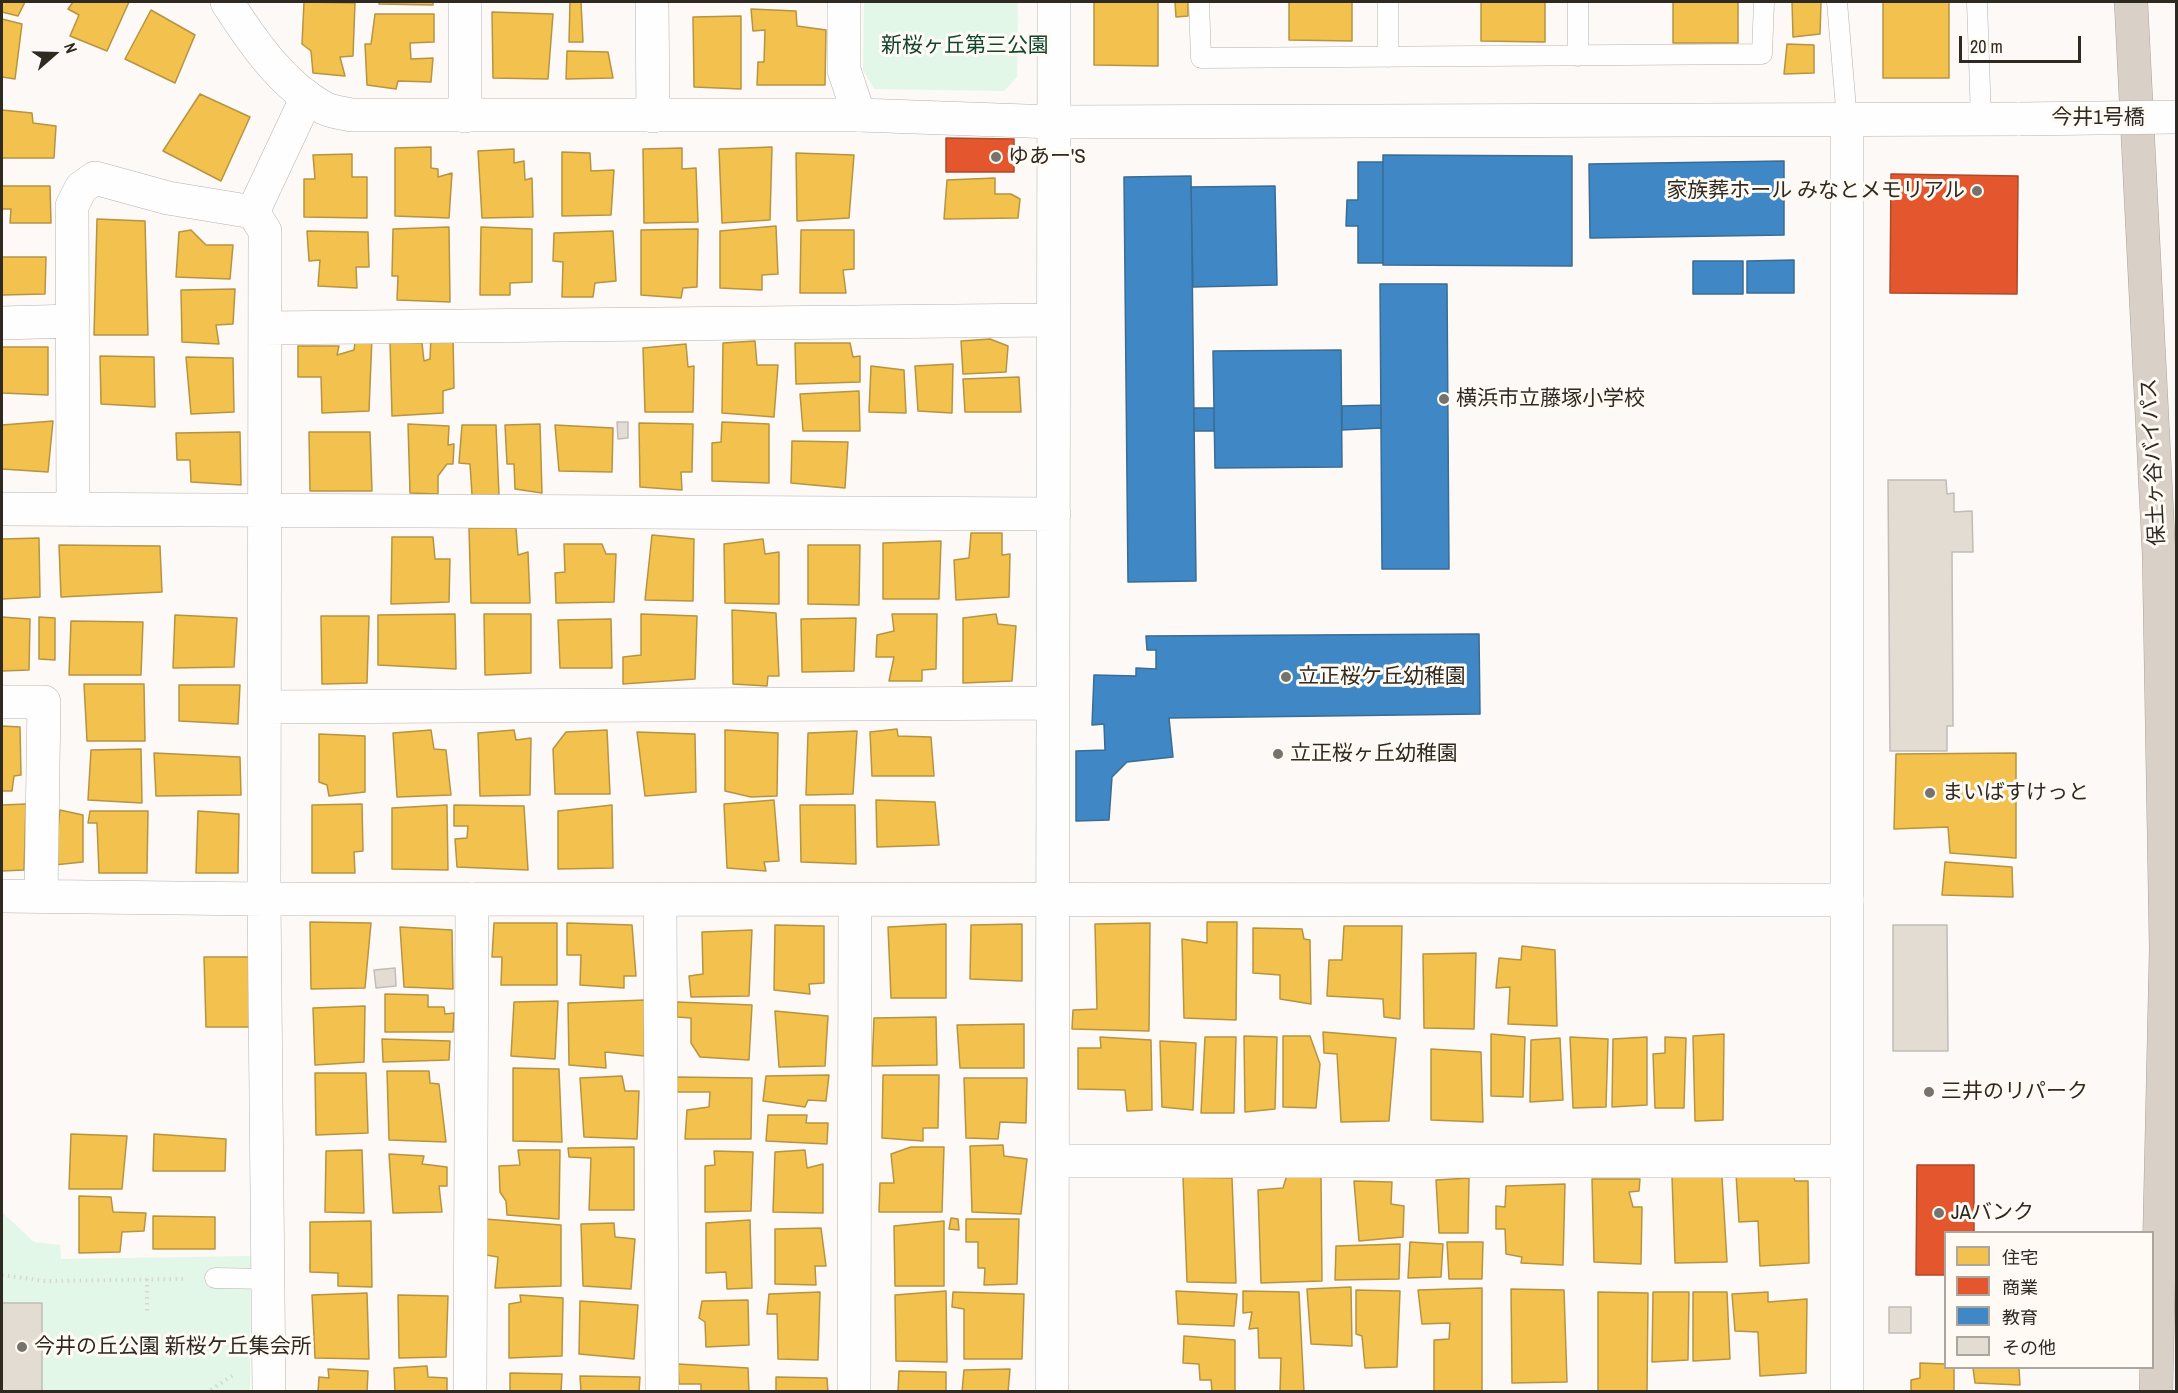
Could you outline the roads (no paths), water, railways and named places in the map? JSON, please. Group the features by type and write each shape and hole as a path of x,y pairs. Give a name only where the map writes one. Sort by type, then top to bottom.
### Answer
{"highway":[{"name":"保土ヶ谷バイパス","path":"2131,2 2159,555 2166,949 2156,1392"}],"street":[{"path":"465,2 465,116"},
{"path":"652,2 653,116"},
{"path":"844,2 844,70 859,115"},
{"path":"1052,1392 1054,2"},
{"name":"今井1号橋","path":"237,6 280,74 307,97 326,109 351,116 859,115 1054,122 2176,117"},
{"path":"254,212 307,97"},
{"path":"1847,120 1847,1392"},
{"path":"73,510 72,206 81,188 95,178 168,198 254,212"},
{"path":"254,212 265,231 264,899 268,1392"},
{"path":"266,328 1053,320"},
{"path":"2,323 73,321"},
{"path":"2,509 1054,514"},
{"path":"2,702 44,702 41,896"},
{"path":"265,707 1053,703"},
{"path":"2,896 660,900 1847,900"},
{"path":"470,1392 472,899"},
{"path":"660,900 662,1392"},
{"path":"854,1392 855,900"},
{"path":"1053,1161 1847,1161"}],"lane":[{"path":"1199,2 1201,58 1762,54 1764,2"},
{"path":"1388,2 1388,57"},
{"path":"1578,2 1578,56"},
{"path":"1837,2 1847,120"},
{"path":"1977,2 1982,119"},
{"path":"215,1278 268,1279"}],"place":[{"name":"ゆあー'S","path":"996,157"},
{"name":"家族葬ホール みなとメモリアル","path":"1977,191"},
{"name":"横浜市立藤塚小学校","path":"1444,399"},
{"name":"立正桜ケ丘幼稚園","path":"1286,677"},
{"name":"立正桜ヶ丘幼稚園","path":"1278,754"},
{"name":"まいばすけっと","path":"1930,793"},
{"name":"三井のリパーク","path":"1929,1092"},
{"name":"JAバンク","path":"1939,1213"},
{"name":"今井の丘公園 新桜ケ丘集会所","path":"22,1347"}],"park label":[{"name":"新桜ヶ丘第三公園","path":"965,46"}]}
